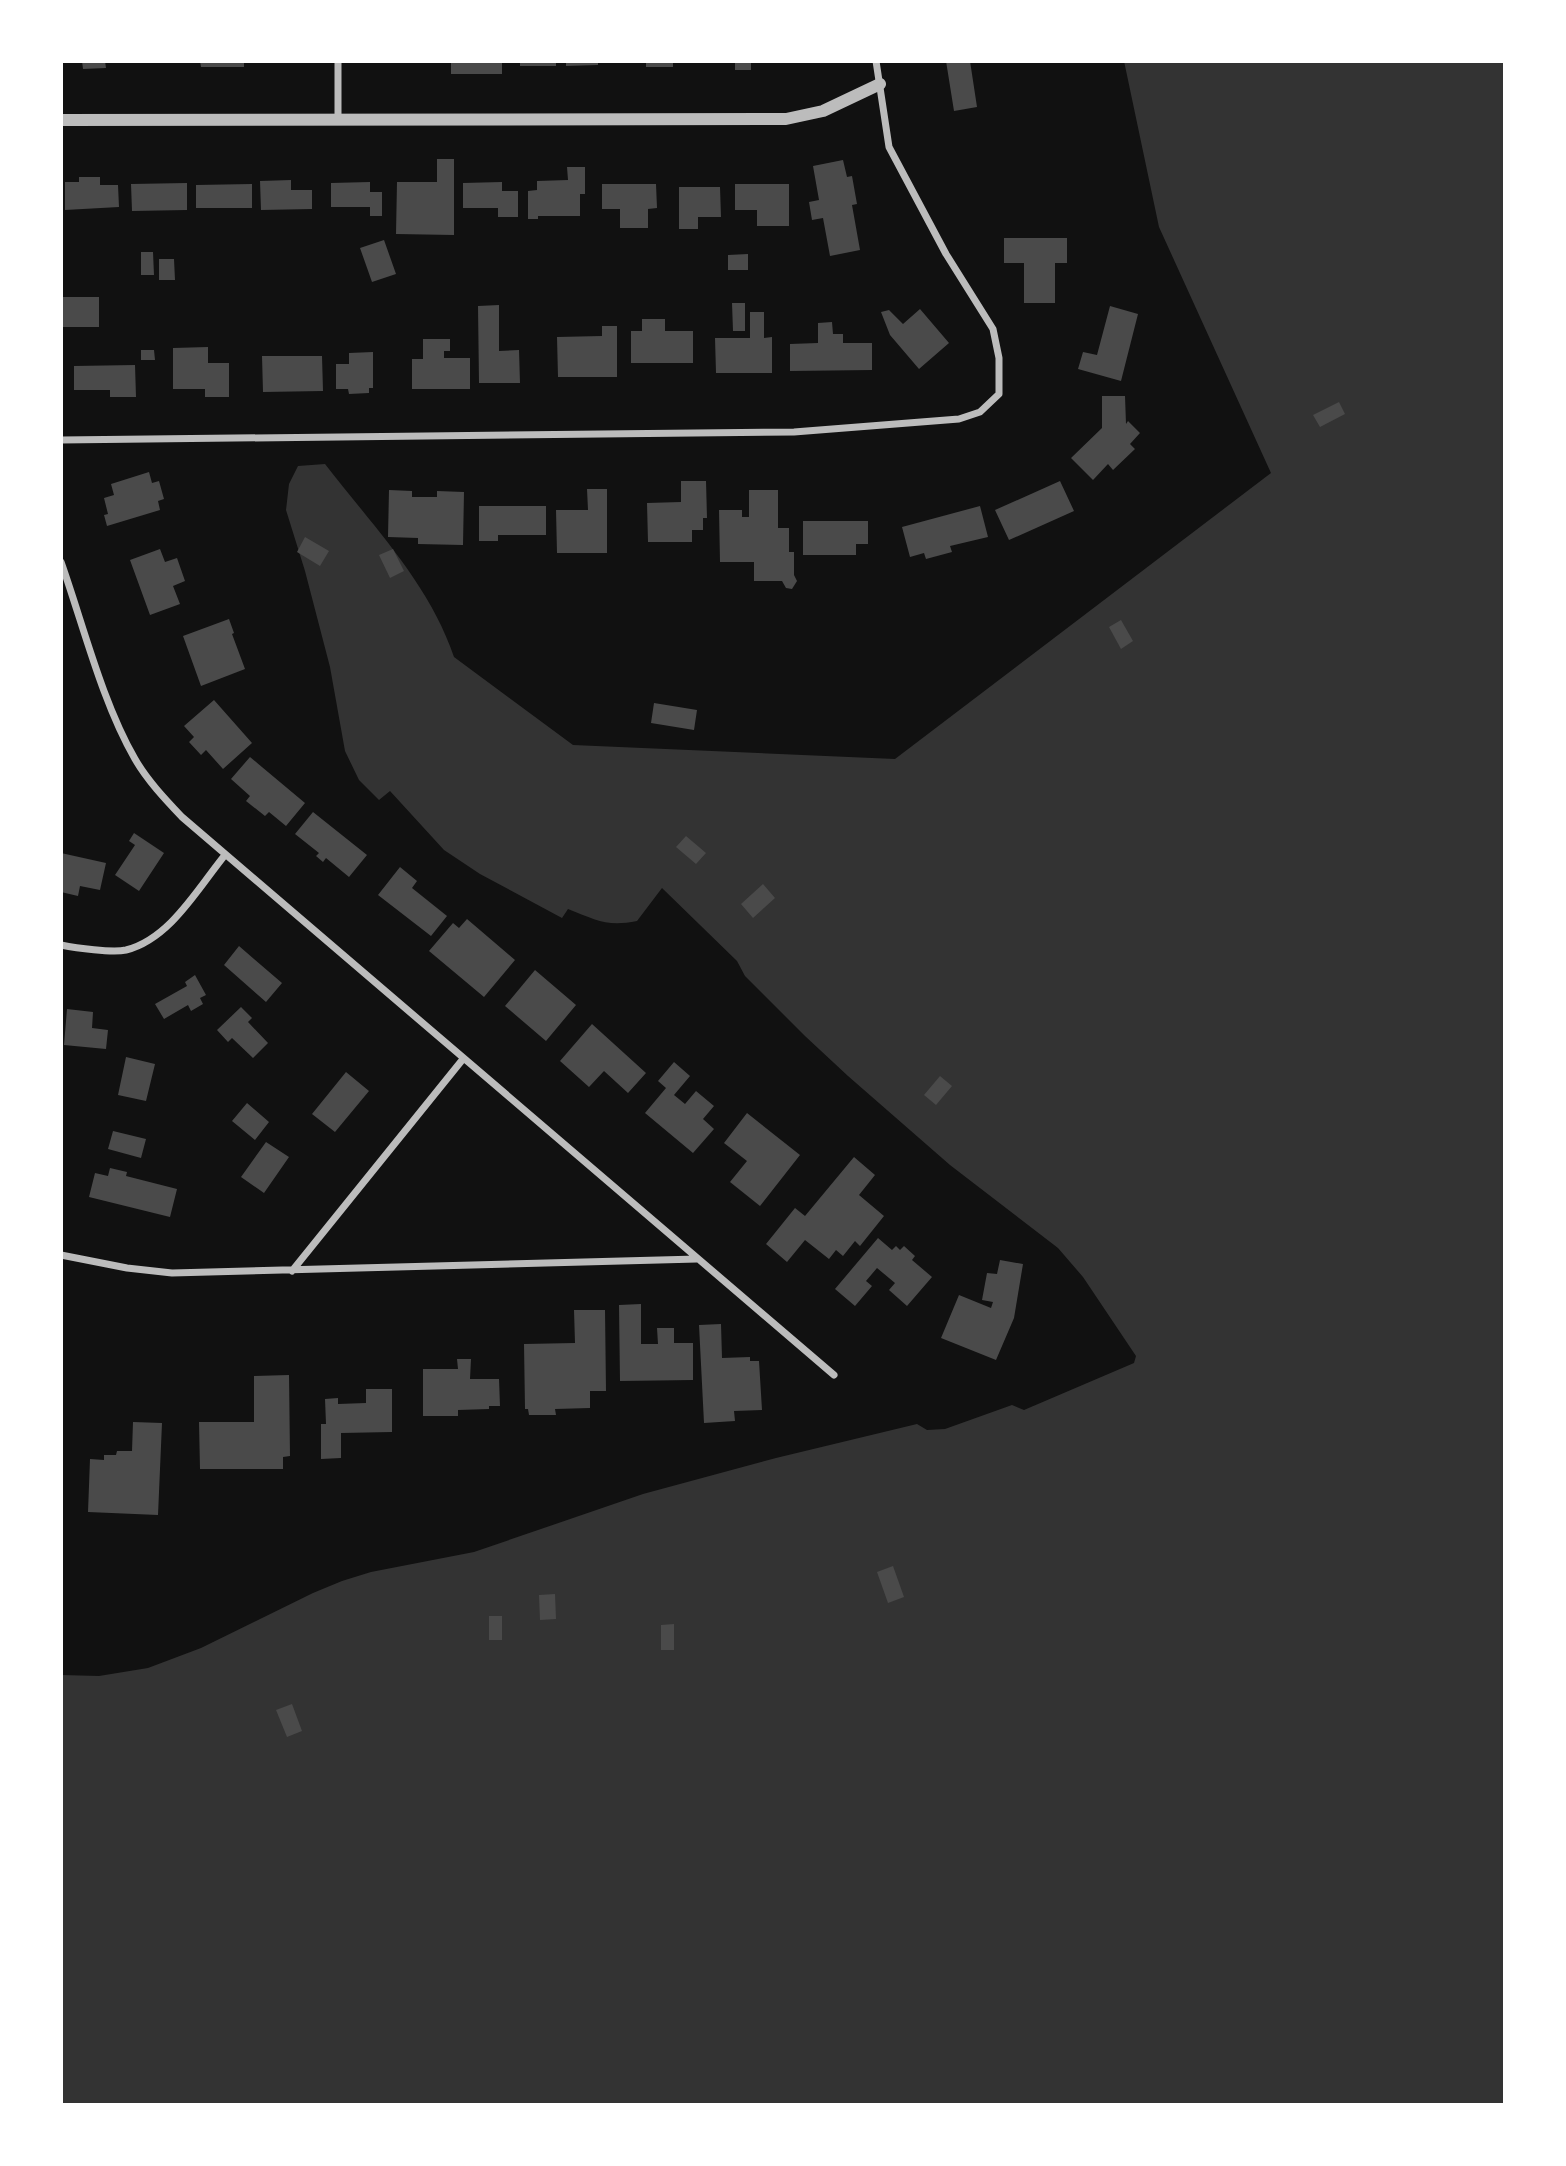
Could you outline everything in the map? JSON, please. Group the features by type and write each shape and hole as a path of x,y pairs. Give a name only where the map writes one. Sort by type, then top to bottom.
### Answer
{"street":[{"path":"338,61 338,119"},
{"path":"61,440 794,432 959,419 980,412 999,394 999,358 993,329 946,254 889,147 876,61"},
{"path":"61,120 786,119 823,111 880,84"},
{"path":"61,562 105,690 136,760 171,806 834,1375"},
{"path":"61,597 72,593"},
{"path":"61,945 122,951 142,945 172,922 225,855"},
{"path":"292,1271 463,1059"},
{"path":"61,1255 156,1272 292,1271 697,1259"}],"shaded area":[{"path":"1124,61 1505,61 1505,2105 61,2105 61,1675 99,1676 148,1668 201,1648 313,1593 371,1572 474,1552 643,1494 776,1458 917,1424 927,1430 945,1429 1012,1405 1024,1410 1134,1363 1136,1356 1083,1277 1058,1248 950,1165 848,1076 745,976 737,961 662,888 637,921 609,923 568,909 562,918 480,874 444,850 390,791 379,800 359,780 345,751 330,667 286,510 289,484 298,466 325,464 415,579 443,630 454,657 573,745 895,759 1271,473 1159,227"}],"building":[{"path":"82,61 105,61 106,68 83,69"},
{"path":"200,61 244,61 244,67 201,67"},
{"path":"451,61 502,61 502,74 451,74"},
{"path":"520,61 556,61 556,66 520,66"},
{"path":"566,61 598,61 598,65 566,66"},
{"path":"646,61 673,61 673,67 646,67"},
{"path":"735,61 751,61 751,70 735,70"},
{"path":"946,61 970,61 977,107 954,111"},
{"path":"437,159 454,159 454,235 396,234 397,182 437,182"},
{"path":"843,160 847,177 852,176 857,204 852,205 860,250 830,256 823,218 812,220 809,202 819,200 813,166"},
{"path":"567,167 585,167 585,194 580,194 580,216 538,216 538,219 528,219 528,191 537,190 537,181 568,180"},
{"path":"79,177 100,177 100,185 118,185 119,207 65,210 65,182 79,182"},
{"path":"291,180 291,190 312,190 312,209 261,210 260,181"},
{"path":"370,182 370,192 382,192 382,216 370,216 370,207 331,207 331,183"},
{"path":"502,182 502,191 518,191 518,217 498,217 498,208 463,208 463,183"},
{"path":"187,183 187,210 132,211 131,184"},
{"path":"252,184 252,208 196,208 196,185"},
{"path":"602,184 656,184 657,208 648,209 648,228 620,228 620,209 602,209"},
{"path":"735,184 789,184 789,226 757,226 757,210 735,210"},
{"path":"679,187 720,187 721,217 698,217 698,229 679,229"},
{"path":"1004,238 1067,238 1067,263 1055,263 1055,303 1024,303 1024,263 1004,263"},
{"path":"384,240 396,274 372,282 360,248"},
{"path":"141,252 153,252 154,275 141,275"},
{"path":"748,254 748,270 728,270 728,255"},
{"path":"159,259 174,259 175,280 159,280"},
{"path":"61,297 99,297 99,327 61,327"},
{"path":"732,303 745,303 745,331 733,331"},
{"path":"499,305 499,351 519,350 520,383 479,383 478,306"},
{"path":"1110,306 1138,314 1121,381 1078,369 1083,352 1097,355"},
{"path":"920,309 949,343 919,369 890,335 881,312 889,310 903,324"},
{"path":"750,312 764,312 764,338 772,337 772,373 716,373 715,338 750,338"},
{"path":"642,319 665,319 665,331 693,331 693,363 631,363 631,331 642,331"},
{"path":"832,322 833,334 843,334 843,343 872,343 872,370 790,371 790,344 818,343 818,323"},
{"path":"602,326 617,326 617,377 558,377 557,337 602,336"},
{"path":"423,339 450,339 450,351 444,351 444,358 470,358 470,389 412,389 412,359 423,359"},
{"path":"208,347 208,363 229,363 229,397 205,397 205,389 173,389 173,348"},
{"path":"141,350 154,350 155,360 141,360"},
{"path":"373,352 373,388 369,388 369,393 349,394 348,389 336,389 336,364 349,364 349,353"},
{"path":"262,356 322,356 323,391 263,392"},
{"path":"135,365 136,397 110,397 110,390 74,390 74,366"},
{"path":"1102,396 1125,396 1126,424 1128,421 1140,433 1130,444 1135,449 1113,470 1108,464 1093,480 1071,458 1102,428"},
{"path":"1339,402 1345,414 1320,427 1313,415"},
{"path":"149,472 152,483 159,481 164,499 158,501 160,510 107,526 104,515 108,514 104,498 114,495 111,484"},
{"path":"681,481 706,481 707,518 703,518 703,530 692,530 692,542 648,542 647,503 681,502"},
{"path":"1060,481 1074,511 1009,540 995,510"},
{"path":"587,489 607,489 607,553 557,553 556,510 588,510"},
{"path":"389,490 412,491 412,497 437,497 437,491 464,492 463,545 418,544 418,538 388,537"},
{"path":"749,490 778,490 778,528 789,528 789,552 794,552 794,575 797,581 792,589 786,588 782,581 754,581 754,562 720,562 719,510 742,510 742,517 749,517"},
{"path":"479,506 546,506 546,535 498,535 498,541 479,541"},
{"path":"980,506 988,537 950,546 952,552 926,559 924,553 910,557 902,527"},
{"path":"803,521 868,521 868,544 856,544 856,555 803,555"},
{"path":"305,537 329,551 320,566 297,552"},
{"path":"160,549 165,562 177,558 185,581 173,586 180,604 150,615 130,560"},
{"path":"393,549 404,571 390,578 379,555"},
{"path":"229,619 245,669 201,686 183,636"},
{"path":"1121,620 1133,641 1121,649 1109,627"},
{"path":"214,700 252,743 223,769 206,750 201,755 189,742 194,737 184,726"},
{"path":"654,703 697,710 694,730 651,723"},
{"path":"250,757 305,803 286,826 269,812 265,816 246,801 250,796 231,779"},
{"path":"313,812 367,855 349,877 326,858 323,862 316,856 319,853 295,834"},
{"path":"134,833 164,853 139,891 115,875 135,845 129,841"},
{"path":"686,836 706,853 696,864 676,847"},
{"path":"61,853 106,863 100,890 80,886 78,896 61,892"},
{"path":"400,867 417,881 412,888 447,916 431,936 378,895"},
{"path":"763,884 775,898 753,918 741,904"},
{"path":"467,919 515,960 484,997 429,951 453,923 459,928"},
{"path":"239,946 282,983 266,1002 224,965"},
{"path":"535,970 576,1005 546,1041 505,1006"},
{"path":"195,975 206,995 200,998 203,1004 191,1011 188,1005 164,1019 155,1004 187,986 185,982"},
{"path":"241,1007 252,1018 248,1022 268,1043 253,1058 232,1038 228,1042 217,1030"},
{"path":"67,1009 93,1012 92,1028 108,1030 106,1049 64,1045"},
{"path":"592,1024 646,1073 628,1093 604,1071 589,1087 560,1061"},
{"path":"126,1057 155,1064 146,1101 118,1095"},
{"path":"674,1062 690,1076 674,1095 685,1104 696,1091 714,1106 703,1119 714,1129 693,1153 645,1113 666,1088 658,1081"},
{"path":"346,1072 369,1091 335,1132 312,1114"},
{"path":"940,1076 952,1086 936,1105 924,1095"},
{"path":"247,1103 269,1122 255,1140 232,1121"},
{"path":"747,1113 800,1155 760,1206 730,1182 747,1161 724,1143"},
{"path":"113,1131 146,1139 141,1158 108,1149"},
{"path":"266,1142 289,1157 264,1193 241,1177"},
{"path":"854,1157 875,1175 859,1195 884,1216 860,1246 855,1241 843,1256 836,1250 829,1259 805,1240 787,1262 766,1244 795,1208 805,1216"},
{"path":"110,1168 127,1172 126,1176 177,1189 170,1217 89,1197 95,1173 108,1176"},
{"path":"878,1238 892,1250 896,1246 900,1250 904,1246 915,1256 912,1260 932,1277 907,1306 889,1290 895,1283 877,1268 866,1281 872,1286 855,1306 835,1289"},
{"path":"1000,1260 1023,1264 1014,1318 996,1360 941,1338 959,1295 991,1308 993,1302 982,1300 987,1273 997,1274"},
{"path":"641,1304 641,1344 658,1344 657,1328 674,1328 674,1343 693,1343 693,1380 620,1381 619,1305"},
{"path":"574,1310 605,1310 606,1391 590,1391 590,1408 555,1409 556,1415 529,1415 528,1409 525,1409 524,1344 575,1343"},
{"path":"721,1324 722,1358 750,1357 750,1361 759,1361 762,1410 734,1411 735,1421 704,1423 699,1325"},
{"path":"457,1359 471,1359 470,1379 499,1379 500,1406 458,1410 458,1416 423,1416 423,1369 458,1369"},
{"path":"289,1375 290,1456 283,1457 283,1469 200,1469 199,1422 254,1422 254,1376"},
{"path":"366,1389 392,1389 392,1432 341,1433 341,1458 321,1459 321,1424 326,1424 325,1399 338,1398 338,1404 366,1403"},
{"path":"133,1422 162,1423 158,1515 88,1512 90,1459 104,1460 104,1455 116,1455 117,1451 132,1451"},
{"path":"893,1566 904,1597 888,1603 877,1572"},
{"path":"555,1594 556,1619 540,1620 539,1595"},
{"path":"489,1616 502,1616 502,1640 489,1640"},
{"path":"674,1624 674,1650 661,1650 661,1625"},
{"path":"292,1704 302,1731 287,1737 276,1710"}]}
